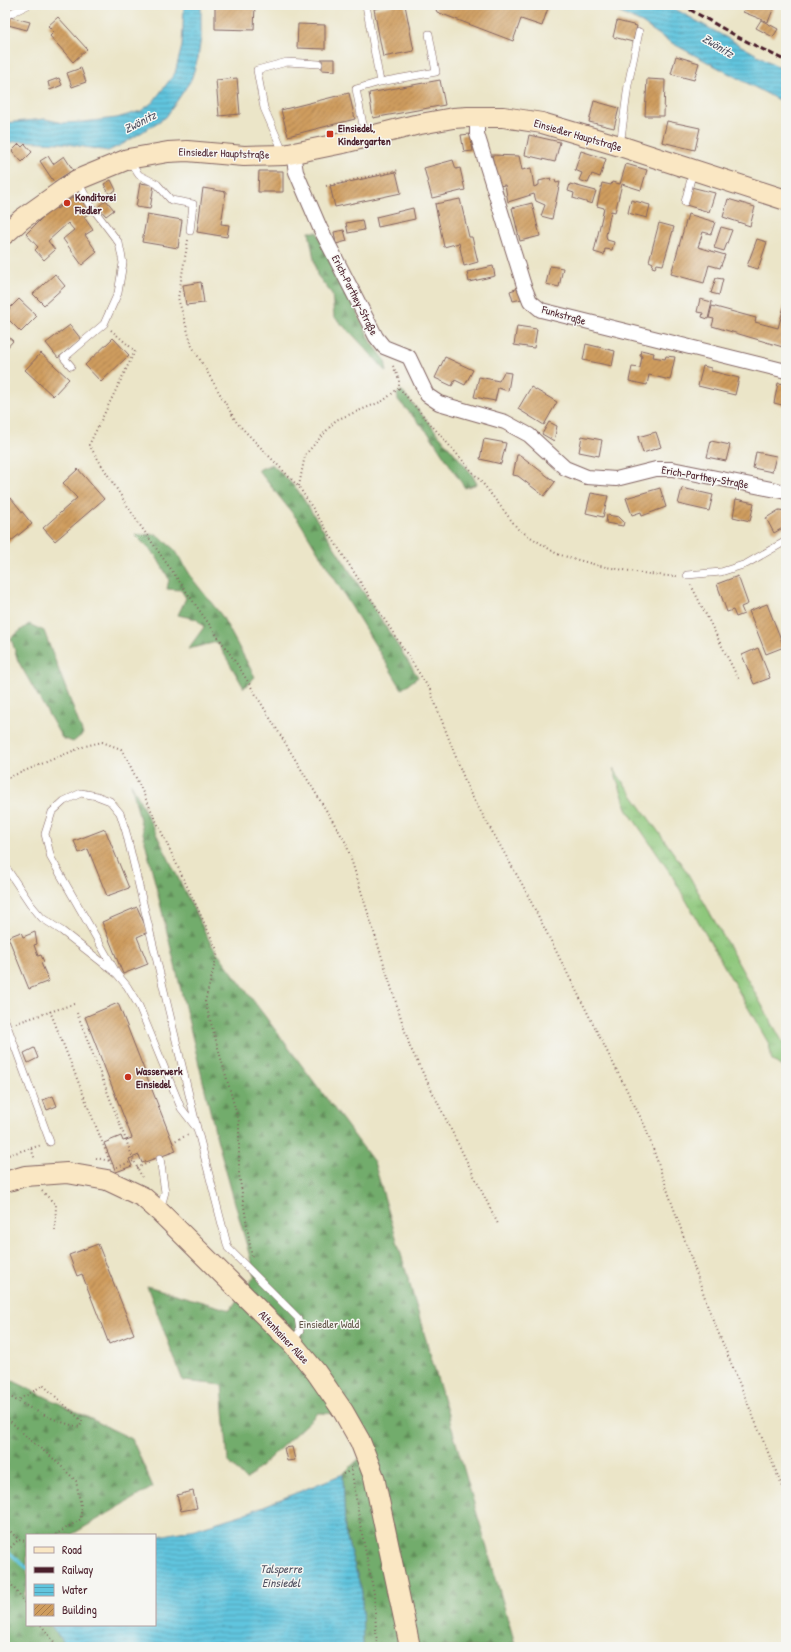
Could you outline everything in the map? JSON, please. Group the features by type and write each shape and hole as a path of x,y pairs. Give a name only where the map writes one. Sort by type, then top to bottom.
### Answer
{"main road":[{"name":"Einsiedler Hauptstraße","path":"5,234 22,219 77,180 128,159 168,152 187,151 244,156 288,154 453,118 503,117 542,123 620,146 786,200"},
{"name":"Altenhainer Allee","path":"5,1182 25,1176 67,1173 107,1180 143,1197 292,1343 316,1372 343,1411 360,1441 374,1477 410,1647"}],"street":[{"name":"Funkstraße","path":"477,117 477,134 521,279 530,301 536,306 541,310 786,371"},
{"name":"Erich-Parthey-Straße","path":"288,154 320,228 376,337 384,347 409,357 427,394 440,403 505,422 529,435 565,468 587,476 616,479 656,469 672,469 786,492"}],"lane":[{"path":"5,16 28,5"},
{"path":"366,5 380,82"},
{"path":"620,146 628,85 639,32"},
{"path":"365,138 356,89 380,82 436,72 429,34"},
{"path":"288,154 264,108 257,70 287,62 319,64"},
{"path":"128,159 139,175 157,184 171,200 193,204 190,231"},
{"path":"685,202 693,171"},
{"path":"71,366 64,358 104,324 118,293 123,263 119,244 91,206 77,180"},
{"path":"687,575 721,572 746,564 786,541"},
{"path":"197,1128 181,1108 139,1006 127,986 117,974 51,858 45,834 52,812 64,801 81,793 97,796 110,801 120,813 126,832 197,1128 228,1248 298,1318 300,1331 292,1343"},
{"path":"5,866 31,905 42,918 62,931 117,974"},
{"path":"6,1023 50,1142"},
{"path":"160,1158 165,1192 160,1212"}],"path":[{"path":"326,186 399,170"},
{"path":"190,231 178,298 192,346 236,423 299,487 430,690 469,791 522,884 645,1126 711,1315 782,1486"},
{"path":"104,324 135,350 89,445 135,518 239,666 346,843 410,1047 498,1224"},
{"path":"384,347 399,379 400,388 484,485 518,529 557,554 600,566 666,576 687,575 691,587 739,680"},
{"path":"299,487 305,455 336,420 383,401 400,388"},
{"path":"5,780 85,746 102,742 121,749 128,761 218,952 205,1002 239,1122 239,1174 255,1275"},
{"path":"6,1023 74,1004"},
{"path":"50,1011 113,1169 134,1161"},
{"path":"77,1013 140,1176 165,1192"},
{"path":"172,1142 188,1136"},
{"path":"5,1156 31,1148 35,1162"},
{"path":"96,1158 110,1161"},
{"path":"137,1168 160,1158"},
{"path":"40,1189 56,1205 55,1230"},
{"path":"5,1394 17,1401 65,1424 80,1427 82,1421 44,1385 17,1401"},
{"path":"5,1416 30,1440 55,1460 76,1481 81,1506 81,1519 57,1534"},
{"path":"351,1467 361,1529 374,1593 377,1647"},
{"path":"343,1474 352,1470"},
{"path":"5,1526 19,1540"},
{"path":"5,1553 19,1540 26,1540"},
{"path":"5,1576 26,1605"},
{"path":"42,1626 58,1647"}],"green space":[{"path":"309,232 317,232 372,343 385,360 387,372 354,336 334,317 332,294 317,275"},
{"path":"401,390 471,473 477,484 465,488 430,435 398,400 397,394"},
{"path":"272,464 297,489 418,677 402,689 301,524 258,470"},
{"path":"156,534 175,550 194,581 222,616 255,677 244,688 217,642 188,649 204,627 196,619 178,615 186,598 181,590 167,589 169,579 156,556 135,535"},
{"path":"29,624 44,631 83,734 73,742 62,738 18,661 11,638"},
{"path":"613,768 687,872 786,1048 786,1070 772,1060 769,1044 671,874 628,811"},
{"name":"Einsiedler Wald","path":"131,783 211,944 374,1162 516,1647 363,1647 362,1592 345,1532 343,1474 361,1457 346,1414 318,1413 246,1480 228,1461 222,1385 183,1381 147,1286 230,1310 255,1275 216,1135"},
{"path":"5,1377 132,1439 153,1487 73,1534 26,1534 26,1589 24,1594 26,1597 26,1626 51,1626 68,1647 5,1647"}],"water":[{"name":"Zwönitz","path":"184,5 201,5 201,37 198,58 191,80 166,117 123,144 108,151 62,143 21,141 5,143 5,123 45,119 63,123 117,118 141,111 153,102 175,73 182,46"},
{"name":"Zwönitz","path":"603,5 668,5 786,71 786,104 670,42 642,23"},
{"name":"Talsperre Einsiedel","path":"343,1474 345,1532 362,1592 363,1647 68,1647 51,1626 156,1626 156,1537 195,1529 244,1514"}],"building":[{"path":"215,5 255,5 254,30 215,29"},
{"path":"395,5 405,5 414,51 383,57 374,9"},
{"path":"434,5 549,5 542,26 521,19 513,41 437,12"},
{"path":"746,5 775,5 768,22 743,12"},
{"path":"10,17 30,22 27,30 8,25"},
{"path":"58,17 87,49 73,62 50,36 54,32 48,26"},
{"path":"761,20 778,29 773,37 756,28"},
{"path":"617,21 637,26 633,42 613,37"},
{"path":"298,24 325,25 325,49 297,48"},
{"path":"676,56 699,63 694,80 671,74"},
{"path":"322,59 335,59 335,71 322,70"},
{"path":"81,68 86,82 72,87 67,73"},
{"path":"59,78 62,85 50,90 48,82"},
{"path":"237,78 240,114 219,116 216,80"},
{"path":"647,79 665,80 664,116 645,116"},
{"path":"440,80 445,105 373,118 369,93"},
{"path":"349,93 355,119 288,136 281,110"},
{"path":"594,101 619,108 614,128 589,122"},
{"path":"667,121 700,128 695,150 662,142"},
{"path":"470,134 473,151 464,152 461,135"},
{"path":"529,135 560,142 555,162 525,155"},
{"path":"19,144 22,147 25,144 32,152 22,162 12,151"},
{"path":"581,151 606,159 600,177 592,174 588,183 579,180 582,173 575,170"},
{"path":"492,155 519,156 522,170 531,168 534,187 539,185 539,181 551,178 550,181 555,180 556,183 560,182 552,219 541,216 545,205 536,201 534,194 508,202 505,185 498,186"},
{"path":"48,156 53,164 64,156 73,170 54,182 40,161"},
{"path":"453,160 456,169 460,168 465,190 432,198 424,168"},
{"path":"626,164 647,170 641,190 622,184 615,212 611,211 606,235 607,240 614,242 612,250 605,249 604,255 594,252 604,208 597,206 602,183 611,185 612,182 620,184"},
{"path":"259,171 283,171 283,192 258,192"},
{"path":"396,172 401,193 335,207 330,186"},
{"path":"111,180 116,190 109,194 104,184"},
{"path":"140,183 154,185 150,209 136,207"},
{"path":"570,184 596,191 592,204 573,198 574,193 568,191"},
{"path":"691,187 715,193 709,212 686,205"},
{"path":"203,188 226,192 221,224 229,225 227,237 197,232"},
{"path":"77,194 90,213 84,217 93,230 85,235 97,252 82,265 63,239 74,230 68,223 48,241 55,250 44,260 35,250 38,247 26,234 54,206 57,209"},
{"path":"460,199 469,237 472,237 478,262 464,266 459,243 444,247 435,204"},
{"path":"728,199 755,207 750,226 723,217"},
{"path":"106,200 114,210 106,216 98,207"},
{"path":"631,200 650,205 647,218 628,213"},
{"path":"532,203 540,236 520,241 512,208"},
{"path":"413,208 415,219 378,227 376,217"},
{"path":"147,214 182,220 178,248 142,242"},
{"path":"688,214 715,222 711,234 703,232 698,247 725,255 720,268 709,265 704,283 671,274"},
{"path":"362,220 364,230 348,233 346,223"},
{"path":"659,223 674,227 663,265 657,264 655,268 652,267 653,263 649,261"},
{"path":"721,227 732,230 724,251 714,248"},
{"path":"344,230 347,241 336,244 334,232"},
{"path":"757,239 767,242 758,269 747,266"},
{"path":"493,266 495,276 469,282 467,272"},
{"path":"550,266 563,268 559,287 546,284"},
{"path":"55,274 65,286 44,305 33,294"},
{"path":"716,278 723,279 719,295 711,293"},
{"path":"201,282 204,303 186,305 183,285"},
{"path":"519,288 522,299 513,301 510,291"},
{"path":"19,299 37,316 21,332 5,316 5,313"},
{"path":"700,299 712,302 708,319 702,317 703,313 697,312"},
{"path":"786,300 786,348 712,326 714,319 709,318 712,306 756,318 755,322 778,328"},
{"path":"70,325 81,339 58,358 46,343"},
{"path":"517,326 537,329 534,348 514,345"},
{"path":"5,334 13,341 5,350"},
{"path":"113,338 129,355 101,382 85,365"},
{"path":"586,344 615,351 612,366 583,360"},
{"path":"641,350 654,353 653,357 665,359 666,356 675,357 670,380 649,375 647,385 629,381 632,367 640,368 642,356 640,355"},
{"path":"41,353 69,379 53,396 25,370"},
{"path":"445,357 473,370 465,385 455,380 452,386 435,378"},
{"path":"703,366 711,368 711,371 739,378 735,395 698,386"},
{"path":"504,372 511,373 508,391 498,388 495,401 474,397 479,377 499,381"},
{"path":"778,383 786,384 786,406 774,403"},
{"path":"531,387 557,402 544,425 518,409"},
{"path":"549,422 557,426 554,441 542,434"},
{"path":"656,432 661,447 643,453 638,437"},
{"path":"582,436 602,440 599,456 579,452"},
{"path":"484,439 506,443 501,464 480,459"},
{"path":"711,441 730,445 726,461 707,457"},
{"path":"756,452 776,456 772,472 753,468"},
{"path":"517,455 520,455 555,482 544,496 518,476 513,475"},
{"path":"78,469 104,499 55,541 43,528 77,498 63,483"},
{"path":"660,488 666,507 642,516 641,512 632,515 626,498"},
{"path":"682,488 713,495 709,511 678,504"},
{"path":"591,493 608,496 603,517 586,513"},
{"path":"11,498 32,524 5,546 5,503"},
{"path":"736,499 754,503 750,521 733,517"},
{"path":"779,510 786,511 786,526 774,533 766,518"},
{"path":"607,515 619,517 624,522 623,526 606,523"},
{"path":"738,576 748,604 741,607 744,614 736,617 733,610 727,612 717,584"},
{"path":"767,604 784,647 766,654 749,611"},
{"path":"758,648 770,678 754,684 742,655"},
{"path":"105,829 129,888 107,896 88,849 79,853 74,841"},
{"path":"137,907 148,932 137,937 148,964 123,974 102,922"},
{"path":"21,932 23,937 35,932 37,944 34,945 38,956 41,955 44,962 41,963 49,981 29,989 8,937"},
{"name":"Wasserwerk Einsiedel","path":"118,1003 176,1151 142,1163 139,1155 129,1159 132,1166 116,1172 104,1143 121,1136 123,1141 132,1138 85,1017"},
{"path":"34,1048 38,1058 28,1063 24,1053"},
{"path":"53,1096 57,1106 47,1110 43,1100"},
{"path":"98,1244 134,1334 109,1344 82,1274 77,1276 69,1255"},
{"path":"292,1447 295,1460 287,1461 284,1448"},
{"path":"193,1491 197,1508 181,1511 177,1495"}],"waterway":[{"path":"5,1549 26,1567"}],"railway":[{"path":"682,5 738,37 786,61"}],"place":[{"name":"Einsiedel, Kindergarten","path":"330,134"},
{"name":"Konditorei Fiedler","path":"67,203"},
{"name":"Wasserwerk Einsiedel","path":"128,1077"}]}
